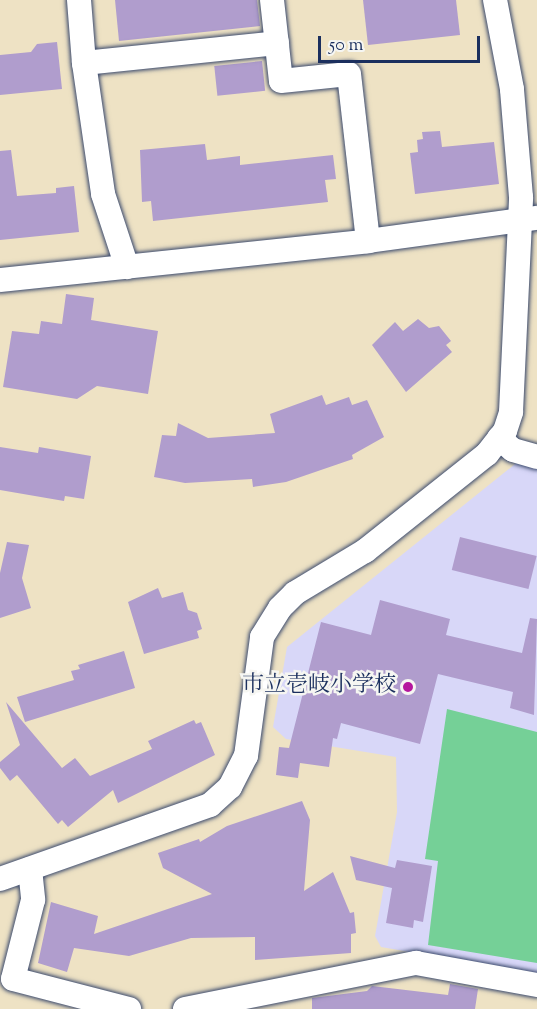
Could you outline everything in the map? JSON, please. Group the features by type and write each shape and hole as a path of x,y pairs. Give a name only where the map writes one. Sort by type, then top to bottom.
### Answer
{"street":[{"path":"79,0 84,63 103,194 127,267"},
{"path":"272,0 281,81 349,74 368,242"},
{"path":"0,879 210,805 230,787 246,756 262,637 280,608 295,593 364,551 487,454 499,438 511,412 526,331 527,220 521,197 512,89 495,0"},
{"path":"84,63 277,43"},
{"path":"0,280 368,242 527,220"},
{"path":"499,438 513,450 537,457"},
{"path":"30,869 33,900 13,979 129,1009"},
{"path":"185,1009 233,1005 416,963 537,985"}],"shaded area":[{"name":"市立壱岐小学校","path":"520,460 537,465 537,974 381,947 375,936 397,812 396,757 286,739 273,727 287,647"}],"green space":[{"path":"447,709 537,732 537,963 428,945 438,861 425,859"}],"building":[{"path":"115,0 257,0 260,26 119,41"},
{"path":"363,0 456,0 460,35 368,45"},
{"path":"57,42 62,89 0,95 0,55 31,52 37,44"},
{"path":"262,61 265,91 217,96 214,66"},
{"path":"440,131 442,147 494,142 499,184 415,194 410,153 418,152 417,140 423,139 422,132"},
{"path":"205,144 207,160 240,156 240,165 333,155 336,179 325,180 328,202 153,221 151,201 142,202 140,150"},
{"path":"11,150 17,196 56,193 56,188 74,186 79,232 0,240 0,151"},
{"path":"66,294 94,298 91,320 158,331 148,394 97,386 77,399 3,387 12,331 39,334 41,321 62,324"},
{"path":"418,319 429,328 439,326 451,341 446,345 452,352 406,392 372,345 395,322 403,331"},
{"path":"322,395 326,405 349,397 352,405 367,400 384,437 352,455 353,459 286,482 253,487 252,479 185,483 154,477 162,435 176,436 178,423 208,438 275,433 270,414"},
{"path":"0,447 38,453 39,447 91,456 84,499 65,496 64,501 0,490"},
{"path":"460,537 537,556 528,589 452,570"},
{"path":"7,542 29,545 22,578 31,608 0,618 0,573"},
{"path":"158,588 162,598 183,592 188,610 197,613 202,629 197,631 199,638 144,654 128,602"},
{"path":"380,600 450,619 446,635 522,653 530,618 537,619 534,715 510,708 513,692 438,674 420,744 341,723 337,739 333,738 329,767 300,763 298,778 276,775 279,747 289,748 321,622 371,635"},
{"path":"124,651 135,688 25,722 17,697 74,680 71,671 80,669 78,665"},
{"path":"6,702 62,768 75,758 90,776 152,749 148,741 194,720 196,724 201,722 215,755 118,803 113,790 68,827 62,820 58,824 17,775 10,781 0,768 0,762 20,745"},
{"path":"302,801 310,820 304,891 333,872 350,913 354,912 356,933 351,934 351,953 255,960 255,937 191,938 129,956 74,948 67,972 38,963 51,902 98,916 94,934 212,894 163,868 158,853 199,839 200,842 227,826"},
{"path":"350,856 395,868 397,860 432,866 423,922 414,920 413,928 386,923 392,888 356,880"},
{"path":"450,984 478,989 475,1009 312,1009 312,998 367,991 372,986 448,995"}],"place":[{"name":"市立壱岐小学校","path":"408,687"}]}
